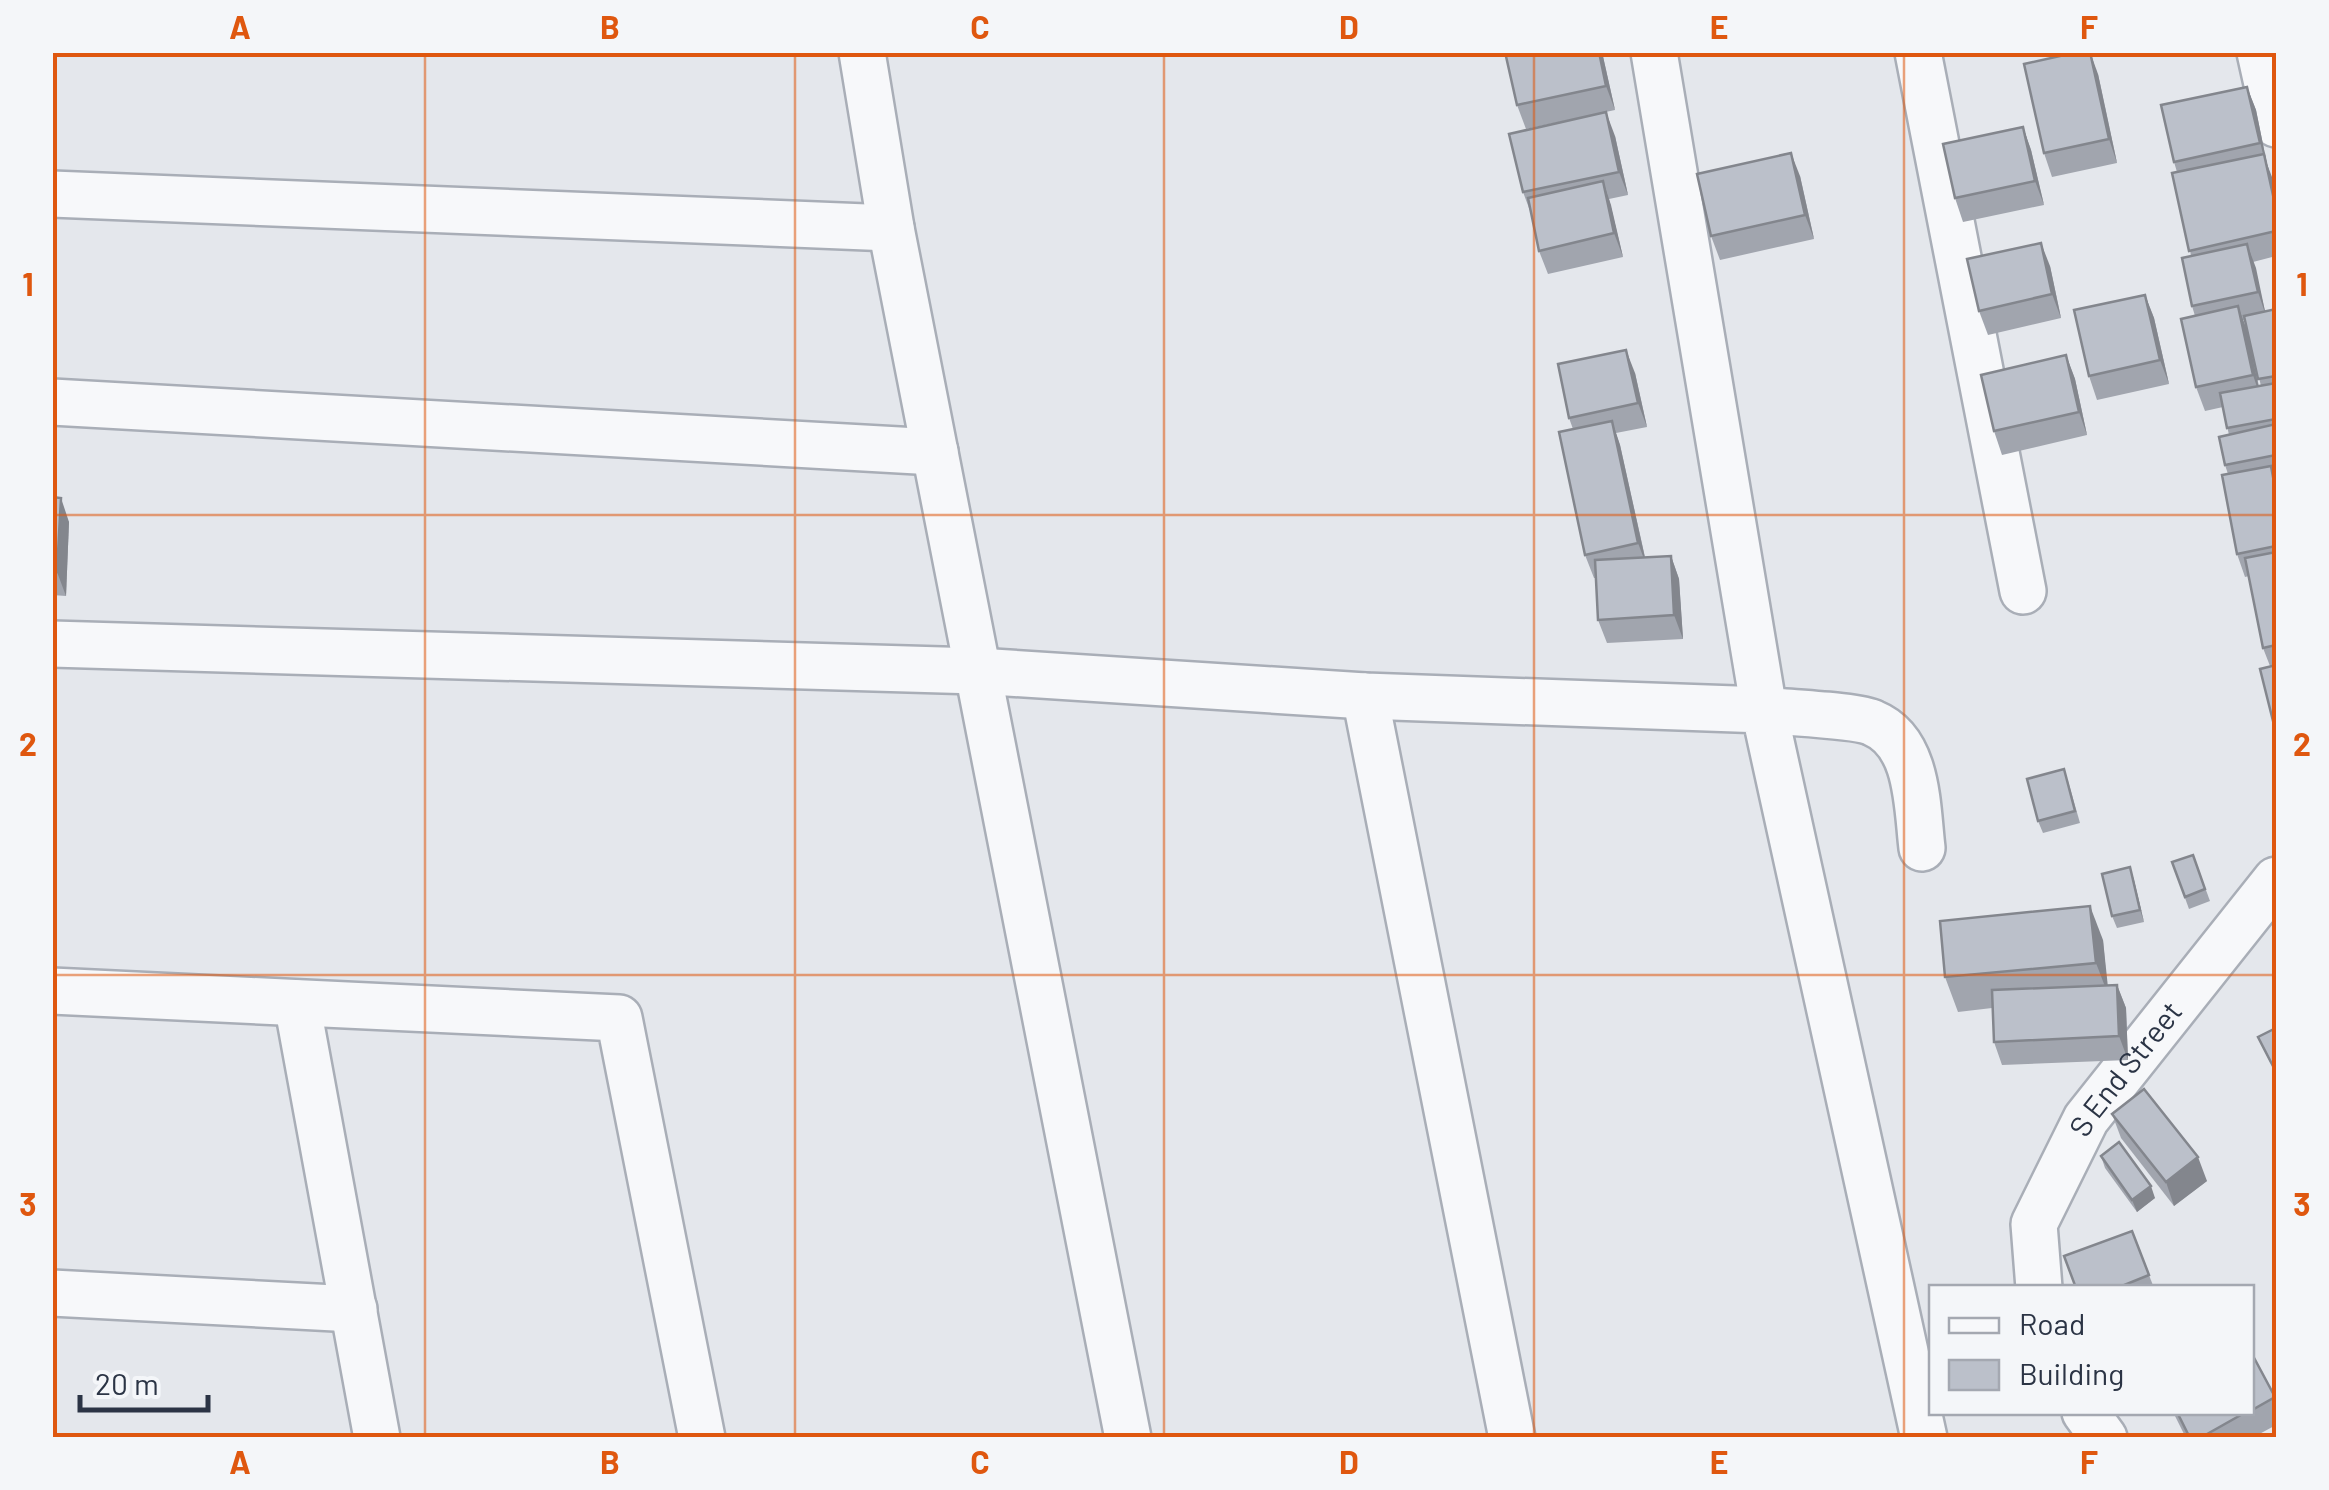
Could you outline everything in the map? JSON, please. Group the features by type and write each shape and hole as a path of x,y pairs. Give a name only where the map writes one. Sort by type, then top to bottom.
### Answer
{"street":[{"path":"862,52 891,228 1128,1438"},
{"path":"1654,52 1764,710 1924,1438"},
{"path":"1918,52 2024,591"},
{"path":"2260,52 2276,124"},
{"path":"52,194 891,228"},
{"path":"52,402 935,452"},
{"path":"52,644 978,671 1366,696 1764,710 1873,722 1900,744 1912,773 1922,848"},
{"path":"1366,696 1512,1438"},
{"name":"S End Street","path":"2040,1285 2034,1224 2086,1119 2276,880"},
{"path":"52,992 620,1018 702,1438"},
{"path":"296,1003 377,1438"},
{"path":"52,1293 354,1308"},
{"path":"2087,1415 2104,1438"}],"building":[{"path":"1505,52 1599,52 1606,86 1517,105"},
{"path":"2090,52 2109,139 2044,153 2024,64"},
{"path":"2247,87 2260,143 2174,162 2161,105"},
{"path":"1606,112 1619,172 1523,192 1509,134"},
{"path":"2023,127 2035,181 1955,198 1943,144"},
{"path":"1791,153 1805,215 1711,236 1697,174"},
{"path":"2264,154 2276,209 2276,231 2189,251 2172,173"},
{"path":"1603,181 1614,233 1539,251 1528,198"},
{"path":"2041,243 2052,294 1979,311 1967,259"},
{"path":"2247,244 2258,292 2192,306 2182,258"},
{"path":"2145,295 2160,360 2089,376 2074,310"},
{"path":"2238,306 2253,375 2196,387 2181,319"},
{"path":"2276,309 2276,376 2258,379 2244,316"},
{"path":"1626,350 1638,403 1569,418 1558,364"},
{"path":"2066,355 2079,412 1994,431 1981,375"},
{"path":"2276,383 2276,419 2227,428 2220,393"},
{"path":"1612,421 1638,543 1585,555 1559,432"},
{"path":"2276,424 2276,455 2225,465 2219,437"},
{"path":"2271,466 2276,493 2276,546 2237,554 2222,475"},
{"path":"52,497 61,498 57,572 52,572"},
{"path":"2276,552 2276,645 2263,648 2245,558"},
{"path":"1671,556 1674,615 1598,620 1595,560"},
{"path":"2276,665 2276,733 2260,669"},
{"path":"2064,769 2075,811 2038,821 2027,779"},
{"path":"2193,855 2205,889 2185,897 2172,862"},
{"path":"2130,867 2140,910 2112,916 2102,874"},
{"path":"2090,906 2096,963 1945,977 1940,921"},
{"path":"2117,985 2119,1036 1994,1042 1992,990"},
{"path":"2276,1028 2276,1072 2258,1037"},
{"path":"2144,1089 2198,1157 2166,1182 2112,1114"},
{"path":"2119,1142 2151,1186 2132,1200 2101,1156"},
{"path":"2132,1231 2149,1275 2124,1285 2075,1285 2064,1256"},
{"path":"2254,1358 2275,1397 2254,1409"},
{"path":"2178,1415 2241,1415 2200,1438 2190,1438"}]}
